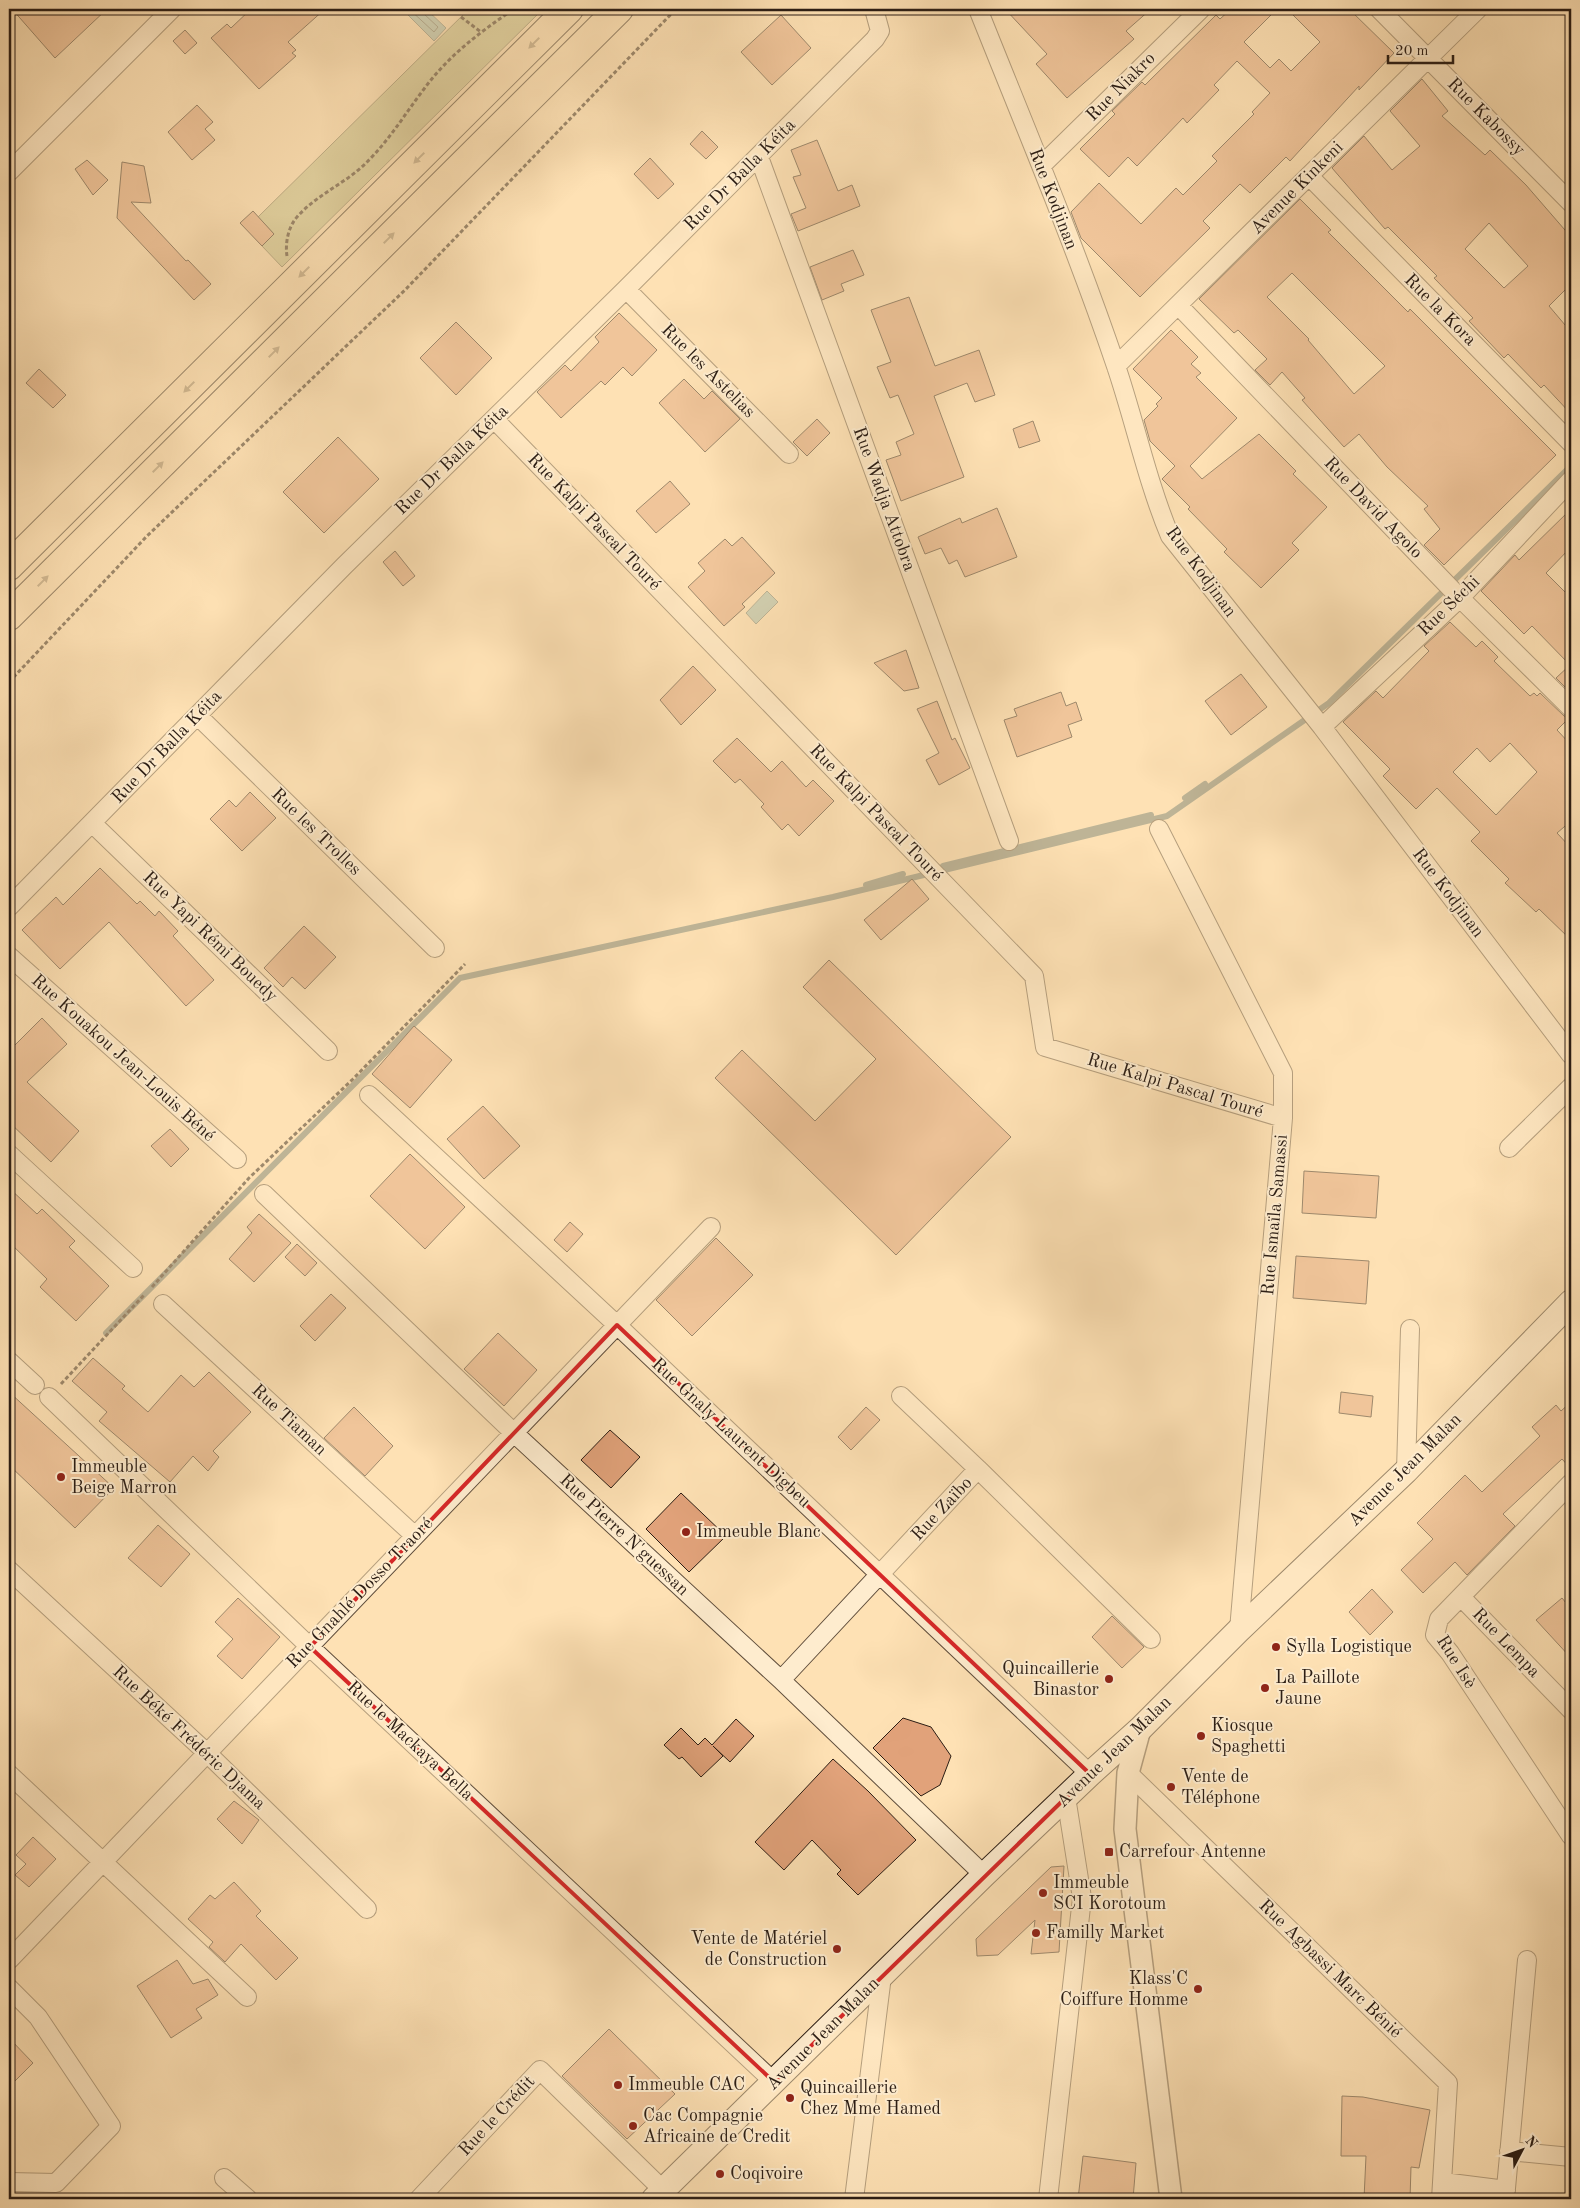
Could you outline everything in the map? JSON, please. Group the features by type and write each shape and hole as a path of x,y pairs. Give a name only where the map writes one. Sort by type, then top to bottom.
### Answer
{"highway":[{"path":"9,566 569,9"},
{"path":"9,616 619,9"}],"main road":[{"name":"Avenue Jean Malan","path":"658,2195 984,1875 1140,1729 1239,1630 1406,1471 1571,1302"}],"street":[{"path":"9,172 172,9"},
{"name":"Rue Dr Balla Kéita","path":"9,907 344,566 626,289 875,39 880,31 874,9"},
{"name":"Rue Kodjinan","path":"978,9 1041,166 1116,366 1159,510 1170,536 1322,727 1571,1056"},
{"name":"Rue Niakro","path":"1041,166 1201,9"},
{"name":"Rue Kabossy","path":"1380,9 1571,203"},
{"name":"Avenue Kinkeni","path":"1116,366 1478,9"},
{"name":"Rue Wadja Attobra","path":"759,157 1009,841"},
{"name":"Rue la Kora","path":"1308,176 1571,443"},
{"name":"Rue les Astelias","path":"626,289 789,454"},
{"name":"Rue David Agolo","path":"1178,305 1460,598 1571,708"},
{"name":"Rue Kalpi Pascal Touré","path":"494,419 1034,976 1045,1047 1283,1118"},
{"name":"Rue Séchi","path":"1322,727 1460,598 1571,480"},
{"name":"Rue les Trolles","path":"198,716 435,948"},
{"name":"Rue Yapi Rémi Bouedy","path":"92,824 328,1051"},
{"name":"Rue Ismaïla Samassi","path":"1158,829 1283,1073 1283,1118 1239,1630"},
{"name":"Rue Kouakou Jean-Louis Béné","path":"9,956 237,1159"},
{"path":"1509,1148 1571,1087"},
{"name":"Rue Gnaly Laurent Digbeu","path":"369,1094 617,1325 1090,1774"},
{"path":"9,1154 133,1268"},
{"name":"Rue Pierre N'guessan","path":"264,1194 514,1433 781,1680 984,1875"},
{"name":"Rue Gnahlé Dosso Traoré","path":"9,1960 712,1226"},
{"name":"Rue Tiaman","path":"163,1304 415,1536"},
{"path":"1406,1471 1410,1329"},
{"path":"9,1360 35,1385"},
{"path":"902,1396 978,1469"},
{"name":"Rue le Mackaya Bella","path":"49,1397 310,1647 774,2082"},
{"name":"Rue Zaïbo","path":"781,1680 978,1469 1152,1638"},
{"name":"Rue Isè","path":"1571,1483 1439,1619 1435,1635 1450,1653 1571,1836"},
{"name":"Rue Béké Frédéric Djama","path":"9,1570 207,1753 368,1909"},
{"name":"Rue Lempa","path":"1461,1597 1571,1710"},
{"path":"1140,1729 1128,1773 1125,1830 1171,2199"},
{"name":"Rue Agbassi Marc Bénié","path":"1128,1773 1448,2083 1442,2191"},
{"path":"9,1774 247,1997"},
{"path":"1048,2199 1082,1898 1066,1797"},
{"path":"1442,2191 1505,2194 1527,1960"},
{"path":"854,2199 882,1976"},
{"path":"9,1988 38,2017 111,2126 56,2183 9,2182"},
{"name":"Rue le Crédit","path":"419,2199 540,2070 658,2195"},
{"path":"1509,2151 1571,2156"},
{"path":"224,2178 248,2199"}],"path":[{"path":"296,280 288,262 286,250 288,234 296,218 351,178 394,133 424,88 452,56 481,32 514,9"},
{"path":"9,682 147,536 405,290 676,9"},
{"path":"460,17 481,32"},
{"path":"49,1397 149,1290 249,1178 353,1079 465,964"}],"highlighted area":[{"path":"617,1325 1090,1774 774,2082 310,1647"}],"shaded area":[{"path":"469,9 543,9 282,267 262,246 274,234 258,217"}],"water":[{"path":"426,9 446,28 434,41 403,10"},
{"path":"767,591 778,602 756,624 746,613"}],"building":[{"path":"12,9 107,9 55,58"},
{"path":"251,9 325,9 288,42 296,50 292,53 296,56 259,89 211,38 227,24 231,28"},
{"path":"1005,9 1151,9 1126,31 1134,39 1067,98 1036,64 1047,54"},
{"path":"1231,9 1277,9 1244,42 1270,68 1279,59 1291,71 1320,42 1287,9 1349,9 1394,53 1359,90 1359,86 1290,161 1286,157 1250,193 1240,184 1203,221 1210,228 1140,297 1081,238 1071,212 1099,183 1141,224 1176,188 1183,195 1217,161 1212,156 1254,114 1252,112 1270,93 1237,61 1214,85 1219,90 1187,123 1183,118 1137,166 1128,157 1109,177 1080,149 1115,114 1112,111 1142,82 1145,85 1216,15 1220,19"},
{"path":"781,15 811,48 772,85 741,52"},
{"path":"185,30 197,43 185,54 173,41"},
{"path":"1422,79 1448,111 1442,116 1485,155 1490,150 1526,185 1571,237 1571,284 1549,306 1571,332 1571,414 1544,385 1541,388 1508,354 1504,358 1469,321 1473,318 1434,278 1437,276 1388,227 1385,229 1332,168 1364,136 1392,170 1420,146 1390,111","holes":["1489,223 1528,266 1504,288 1465,249"]},
{"path":"197,105 213,122 205,129 215,140 192,160 168,132"},
{"path":"702,131 718,147 706,159 690,144"},
{"path":"817,140 838,191 852,185 860,206 798,231 791,214 806,208 793,177 801,175 791,150"},
{"path":"650,158 674,184 658,199 634,174"},
{"path":"87,160 108,180 93,195 75,169"},
{"path":"122,162 144,166 151,203 131,202 186,261 188,260 211,284 194,300 117,218"},
{"path":"1300,199 1331,230 1328,232 1408,312 1410,309 1556,455 1444,565 1424,545 1440,529 1424,509 1428,506 1387,467 1359,434 1344,447 1302,400 1305,398 1282,372 1270,385 1255,370 1267,359 1238,330 1234,333 1199,299","holes":["1292,273 1385,366 1354,394 1309,339 1267,297"]},
{"path":"253,211 274,234 262,246 240,223"},
{"path":"853,250 864,275 841,284 844,291 822,300 810,267"},
{"path":"909,297 935,366 979,350 995,395 975,402 967,383 934,396 964,477 901,501 886,460 901,455 896,442 914,434 898,395 890,398 877,367 891,362 871,310"},
{"path":"619,313 657,350 632,376 623,367 605,385 601,381 561,418 537,392 565,365 571,371 599,342 595,337"},
{"path":"456,322 492,358 456,395 420,358"},
{"path":"1171,330 1198,357 1191,364 1201,373 1196,377 1237,418 1190,466 1202,479 1259,434 1296,471 1293,474 1327,507 1292,543 1299,550 1261,588 1224,552 1227,549 1162,479 1175,466 1150,441 1144,420 1158,406 1156,404 1162,398 1133,369"},
{"path":"39,369 66,395 53,408 26,383"},
{"path":"684,379 704,399 712,391 740,419 705,452 659,403"},
{"path":"817,419 830,433 807,456 793,442"},
{"path":"1033,421 1040,441 1019,448 1013,429"},
{"path":"338,437 379,479 324,533 283,492"},
{"path":"670,481 690,504 656,533 636,511"},
{"path":"997,508 1017,557 965,577 957,560 949,564 941,548 925,554 918,537 960,518 962,523"},
{"path":"1571,509 1571,547 1546,573 1571,598 1571,693 1556,678 1570,665 1532,626 1524,634 1481,591 1515,555 1519,560"},
{"path":"742,537 775,573 742,604 745,607 724,626 688,587 705,571 698,563 725,539 732,546"},
{"path":"395,551 415,576 403,586 383,562"},
{"path":"1450,622 1476,647 1482,641 1498,657 1494,661 1530,696 1534,693 1537,696 1540,693 1564,716 1569,718 1557,730 1571,745 1571,821 1557,833 1571,848 1571,940 1539,909 1536,912 1505,883 1509,879 1471,841 1480,832 1437,788 1416,809 1383,776 1390,769 1343,722 1376,691 1383,698 1429,651 1424,646","holes":["1510,743 1537,772 1496,815 1453,772 1477,748 1490,762"]},
{"path":"906,650 919,688 904,691 874,663"},
{"path":"693,666 716,690 681,725 660,700"},
{"path":"1241,674 1267,707 1231,735 1205,701"},
{"path":"1061,692 1066,706 1076,702 1082,720 1068,725 1072,737 1017,757 1004,720 1017,716 1014,709"},
{"path":"937,701 952,740 955,738 970,768 939,785 926,760 939,753 917,709"},
{"path":"737,738 771,772 782,761 806,787 813,780 834,801 799,836 788,824 782,830 761,807 764,804 740,779 735,783 713,761"},
{"path":"250,792 276,818 242,851 210,819 229,800 236,807"},
{"path":"100,868 137,904 140,901 155,916 159,911 178,931 173,936 214,980 186,1006 109,922 60,969 22,930 56,897 63,905"},
{"path":"912,879 929,899 881,940 864,920"},
{"path":"304,926 336,957 305,989 292,977 283,987 264,968"},
{"path":"829,960 1011,1137 896,1255 715,1078 742,1050 815,1121 876,1059 803,987"},
{"path":"42,1018 67,1044 27,1082 79,1131 51,1162 9,1122 9,1051"},
{"path":"414,1026 452,1060 410,1108 372,1074"},
{"path":"483,1106 520,1146 484,1179 447,1139"},
{"path":"170,1129 189,1149 171,1167 151,1146"},
{"path":"410,1154 465,1207 425,1249 370,1196"},
{"path":"1304,1171 1379,1176 1376,1218 1302,1213"},
{"path":"9,1188 37,1214 42,1209 75,1241 69,1247 109,1286 76,1321 40,1287 47,1279 9,1242"},
{"path":"259,1214 291,1243 254,1282 229,1259 252,1233 247,1227"},
{"path":"570,1222 583,1234 567,1252 554,1240"},
{"path":"716,1238 753,1275 692,1336 656,1300"},
{"path":"297,1244 317,1263 305,1276 285,1257"},
{"path":"1296,1256 1369,1261 1366,1304 1293,1298"},
{"path":"331,1294 346,1308 315,1341 300,1326"},
{"path":"498,1333 537,1370 504,1406 464,1369"},
{"path":"93,1358 125,1386 122,1389 148,1412 181,1375 194,1387 209,1372 251,1412 213,1451 219,1457 208,1471 193,1456 170,1482 99,1421 107,1412 72,1381"},
{"name":"Immeuble Beige Marron","path":"9,1392 114,1488 75,1528 9,1465"},
{"path":"1341,1392 1373,1396 1371,1417 1339,1413"},
{"path":"1571,1402 1571,1469 1562,1459 1503,1514 1515,1526 1467,1575 1455,1562 1423,1593 1401,1570 1433,1539 1417,1523 1465,1475 1482,1492 1540,1436 1532,1427 1556,1405 1561,1411"},
{"path":"354,1407 393,1446 365,1476 324,1438"},
{"path":"866,1407 880,1420 851,1450 838,1437"},
{"path":"610,1430 640,1457 611,1488 581,1460"},
{"name":"Immeuble Blanc","path":"681,1493 726,1536 689,1572 646,1529"},
{"path":"158,1525 190,1554 161,1587 128,1558"},
{"path":"1372,1589 1393,1612 1370,1635 1349,1612"},
{"path":"238,1598 280,1637 242,1679 217,1656 233,1639 215,1622"},
{"path":"1562,1598 1571,1609 1571,1658 1536,1620"},
{"path":"1112,1616 1144,1647 1122,1668 1092,1637"},
{"path":"903,1718 931,1727 951,1756 940,1785 921,1796 873,1748"},
{"path":"736,1719 754,1736 730,1762 713,1746 723,1756 701,1777 682,1757 679,1759 664,1745 681,1728 698,1745 705,1738 712,1745"},
{"path":"833,1759 868,1791 916,1840 858,1895 837,1874 841,1870 812,1840 784,1870 755,1842"},
{"path":"234,1801 259,1820 242,1844 217,1819"},
{"path":"33,1837 56,1859 29,1887 15,1875 26,1864 16,1855"},
{"name":"Immeuble SCI Korotoum","path":"1064,1866 1059,1952 1031,1954 1035,1920 998,1955 977,1956 976,1939 1051,1867"},
{"path":"234,1882 261,1911 256,1916 298,1958 276,1980 241,1944 225,1962 209,1947 213,1942 188,1919 210,1895 215,1899"},
{"path":"177,1960 193,1984 208,1979 218,1995 196,2009 202,2018 171,2038 137,1986"},
{"name":"Immeuble CAC","path":"609,2029 675,2094 627,2139 562,2076"},
{"path":"9,2038 33,2063 9,2087"},
{"path":"1342,2096 1363,2097 1430,2110 1419,2168 1411,2167 1410,2199 1364,2199 1366,2156 1341,2156"},
{"path":"1083,2156 1136,2163 1133,2199 1078,2199"}],"waterway":[{"path":"106,1333 460,978 833,897 1167,816 1329,703 1571,466"},
{"path":"1185,798 1205,784"},
{"path":"943,866 1151,815"},
{"path":"866,885 903,874"}],"place":[{"name":"Immeuble Beige Marron","path":"61,1477"},
{"name":"Immeuble Blanc","path":"686,1532"},
{"name":"Sylla Logistique","path":"1276,1647"},
{"name":"Quincaillerie Binastor","path":"1109,1679"},
{"name":"La Paillote Jaune","path":"1265,1688"},
{"name":"Kiosque Spaghetti","path":"1201,1736"},
{"name":"Vente de Téléphone","path":"1171,1787"},
{"name":"Carrefour Antenne","path":"1109,1852"},
{"name":"Immeuble SCI Korotoum","path":"1043,1893"},
{"name":"Familly Market","path":"1036,1933"},
{"name":"Vente de Matériel de Construction","path":"837,1949"},
{"name":"Klass'C Coiffure Homme","path":"1198,1989"},
{"name":"Immeuble CAC","path":"618,2085"},
{"name":"Quincaillerie Chez Mme Hamed","path":"790,2098"},
{"name":"Cac Compagnie Africaine de Credit","path":"633,2126"},
{"name":"Coqivoire","path":"720,2174"}]}
